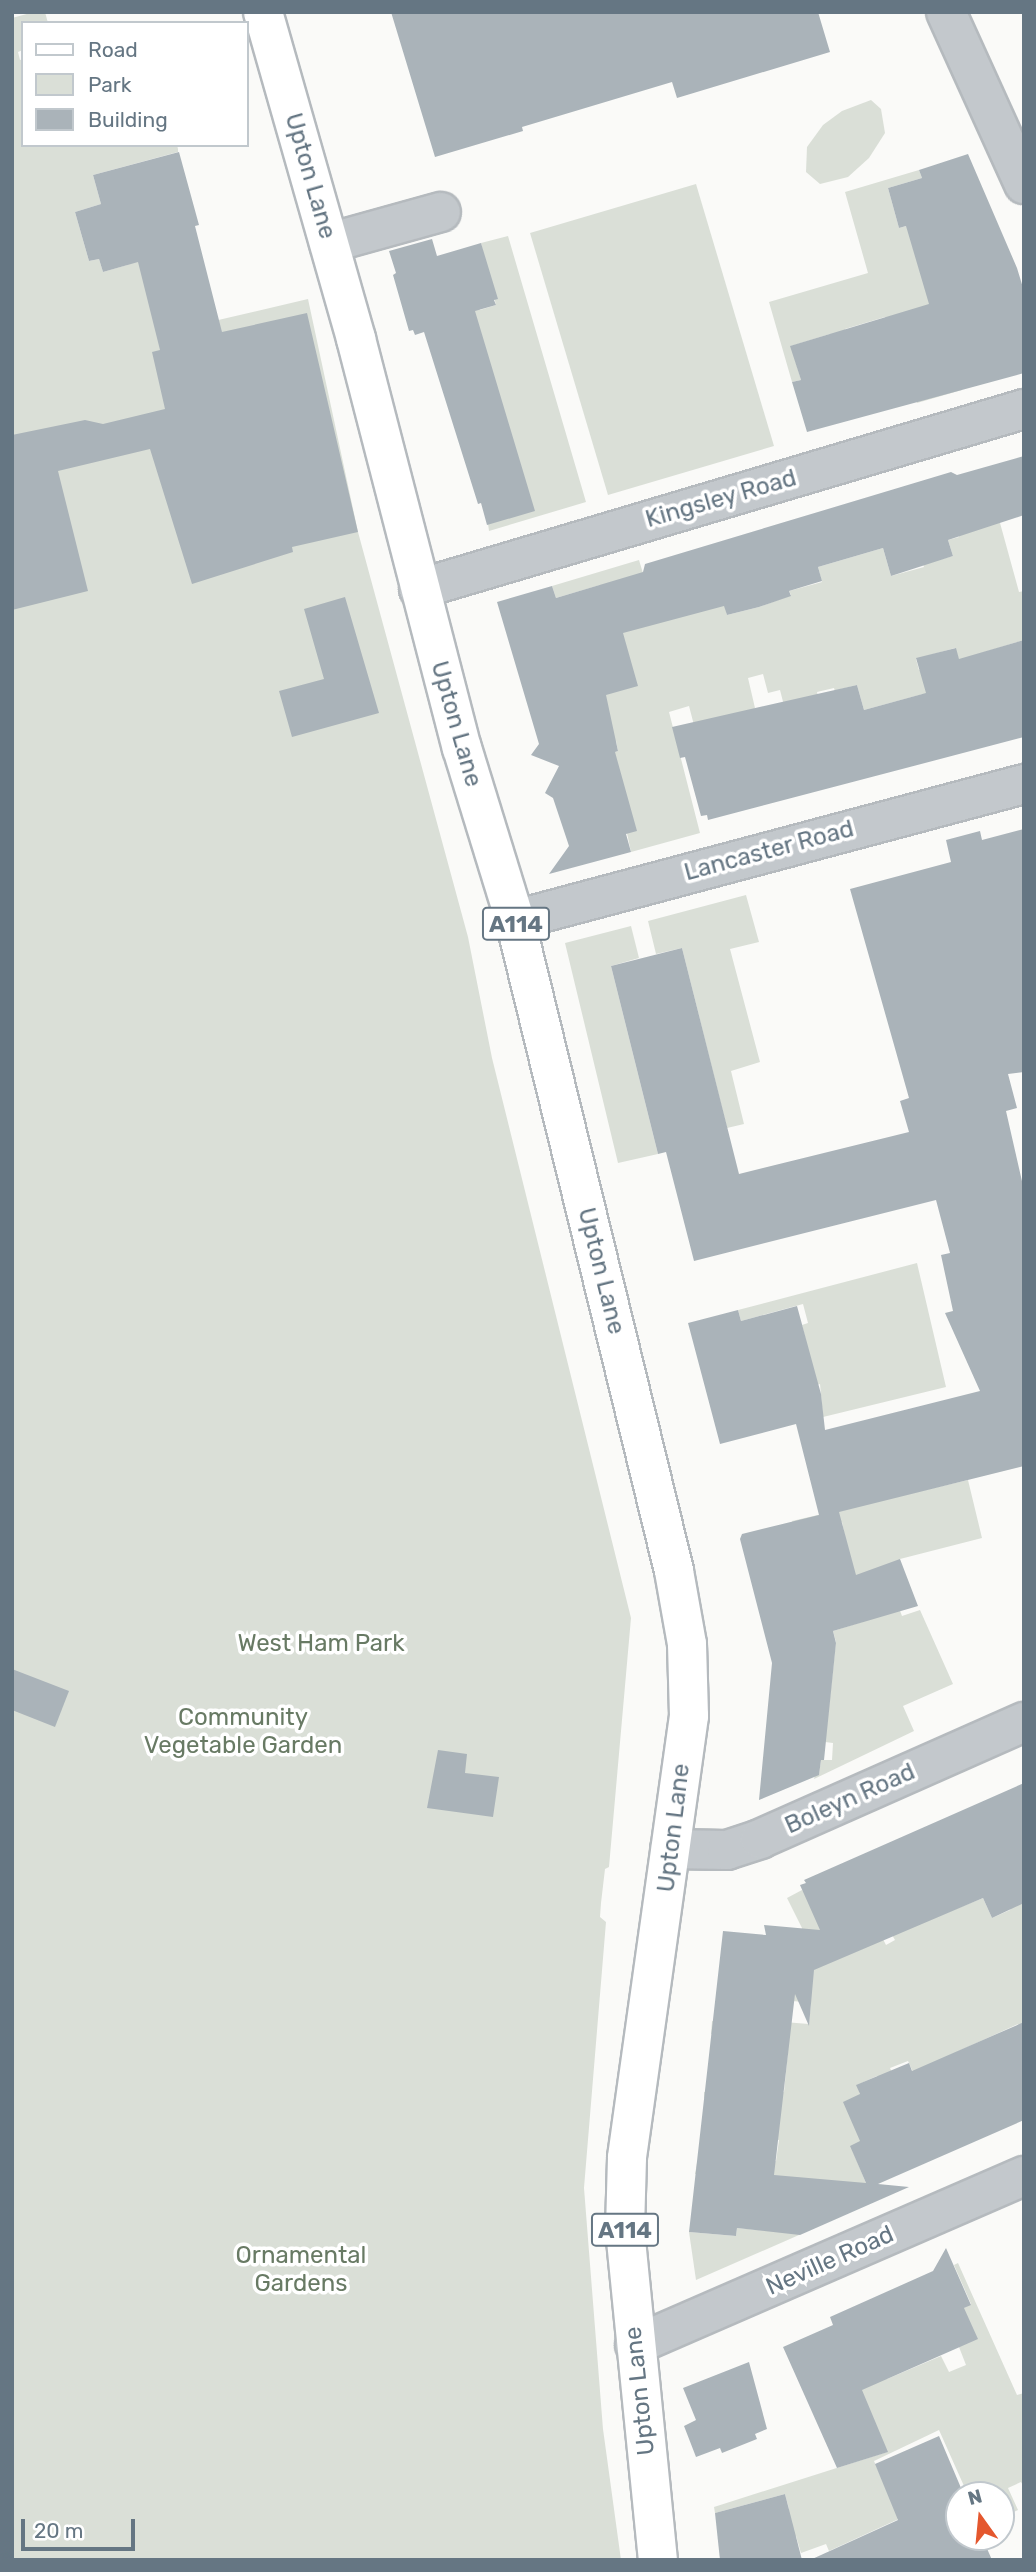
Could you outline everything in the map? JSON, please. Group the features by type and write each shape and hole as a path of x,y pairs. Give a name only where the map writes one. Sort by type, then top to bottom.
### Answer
{"main road":[{"name":"Upton Lane","path":"263,12 356,340 462,748 515,920 674,1572 687,1644 689,1716 627,2158 625,2230 658,2560"}],"street":[{"path":"946,12 1024,184"},
{"path":"329,243 441,212"},
{"name":"Kingsley Road","path":"419,589 1024,409"},
{"name":"Lancaster Road","path":"515,920 1024,784"},
{"name":"Boleyn Road","path":"670,1849 727,1850 760,1839 1024,1722"},
{"name":"Neville Road","path":"635,2344 1024,2176"}],"green space":[{"name":"West Ham Park","path":"45,12 47,21 21,21 21,51 18,52 21,60 21,147 178,147 178,152 93,175 101,204 75,212 89,261 99,259 103,272 127,265 109,202 214,321 308,299 358,532 468,937 492,1058 631,1618 609,1867 605,1869 601,1903 600,1917 606,1922 584,2188 603,2429 621,2560 12,2560 12,18"},
{"path":"871,100 881,109 885,133 869,158 848,177 820,184 806,172 807,147 823,125 842,111"},
{"path":"919,170 922,178 888,188 899,228 939,217 949,344 962,390 917,403 885,317 845,329 855,363 830,334 791,346 801,380 792,382 769,302 868,273 845,192"},
{"path":"696,184 774,446 608,495 530,233"},
{"path":"508,236 586,502 489,531 461,321 478,305 480,310 496,305 481,243"},
{"path":"997,512 1019,592 1024,591 1024,640 959,660 955,648 916,659 919,670 923,670 944,747 923,694 864,710 857,685 841,689 855,769 834,688 817,692 824,719 790,729 780,690 768,693 763,674 748,678 755,708 701,752 689,706 669,712 700,833 631,852 610,753 618,751 616,741 598,745 600,585 556,598 552,586 639,560 655,613 724,603 727,615 759,607 791,595 789,591 822,582 818,567 883,548 891,576 953,556 948,540 959,537 955,524"},
{"path":"746,895 759,942 730,949 760,1062 731,1071 744,1124 727,1128 682,948 656,954 648,921"},
{"path":"631,926 639,958 611,966 658,1154 618,1163 565,943"},
{"path":"917,1263 946,1387 823,1417 820,1384 806,1388 806,1341 802,1325 808,1323 803,1304 741,1321 738,1310"},
{"path":"968,1480 982,1538 900,1559 894,1595 902,1616 920,1610 953,1684 903,1706 914,1731 814,1779 815,1775 819,1774 821,1760 832,1760 833,1743 825,1742 836,1642 833,1631 862,1622 842,1522 796,1534 792,1521"},
{"path":"1024,1878 1024,2035 1018,2024 913,2072 908,2061 890,2068 912,2118 898,2124 877,2076 857,2085 860,2094 861,2142 851,2147 866,2183 793,2210 799,2235 696,2280 689,2232 736,2236 737,2228 768,2231 740,2180 695,2174 697,2163 741,2168 776,2161 779,2140 753,2137 754,2103 704,2098 704,2092 754,2097 784,2092 788,2051 756,2039 711,2034 712,2021 757,2027 759,2020 809,2024 811,2003 793,2001 802,1928 787,1898 802,1890 883,1939 886,1945 895,1940 892,1935 983,1898 992,1918 1010,1910"},
{"path":"958,2263 1017,2395 1024,2393 1024,2487 1021,2482 1015,2485 1015,2481 962,2481 939,2430 874,2461 886,2489 914,2512 829,2551 826,2544 801,2553 796,2536 777,2541 789,2509 785,2494 715,2513 714,2507 887,2452 848,2359 887,2379 941,2356 949,2372 966,2365 959,2347 964,2308 971,2304 954,2265"}],"building":[{"path":"391,12 818,12 830,52 677,98 672,82 522,127 523,131 435,157"},
{"path":"179,152 199,225 195,226 222,332 307,313 358,532 292,547 293,552 192,584 150,449 58,471 88,591 12,610 12,435 85,420 103,424 165,409 152,352 160,350 138,262 103,272 99,259 89,261 75,212 101,204 93,175"},
{"path":"968,154 1017,268 1024,291 1024,373 807,432 792,382 801,380 790,346 929,304 906,226 899,228 888,188 922,178 919,170"},
{"path":"432,239 437,256 481,243 498,299 494,300 496,305 475,311 535,511 487,525 424,332 415,335 413,330 409,331 393,275 396,273 389,251"},
{"path":"1024,456 1024,515 948,540 953,556 891,576 883,548 818,567 822,581 789,591 791,596 759,607 727,615 724,606 623,633 638,686 606,695 618,751 615,752 637,831 626,834 631,852 549,874 569,846 553,798 545,793 559,766 531,755 539,744 497,602 552,586 556,598 643,572 645,564 951,472 957,475"},
{"path":"345,597 379,713 292,737 279,691 324,679 304,609"},
{"path":"1024,640 1024,737 708,820 707,815 701,816 685,757 680,758 672,727 857,685 864,710 926,693 916,658 956,648 959,659"},
{"path":"1024,829 1024,1072 1008,1074 1017,1108 1006,1111 1024,1190 1024,1466 839,1512 856,1575 900,1559 918,1606 833,1631 836,1643 824,1760 821,1760 819,1775 759,1800 772,1663 740,1539 742,1534 819,1515 796,1424 720,1444 688,1323 738,1310 741,1321 797,1306 821,1394 825,1430 980,1391 945,1313 953,1311 941,1255 950,1253 936,1200 694,1261 666,1152 658,1154 611,966 682,948 739,1174 909,1132 900,1101 909,1098 850,889 951,862 946,840 980,831 982,840"},
{"path":"12,1669 69,1691 55,1727 12,1710"},
{"path":"438,1750 467,1754 465,1773 499,1777 493,1817 427,1808"},
{"path":"1024,1783 1024,1903 992,1918 983,1898 814,1970 809,2026 795,1994 774,2175 866,2183 850,2146 860,2141 843,2102 860,2094 856,2085 909,2063 912,2071 1024,2022 1024,2120 878,2184 909,2187 800,2235 737,2228 736,2236 689,2232 723,1931 766,1935 764,1925 820,1930 800,1885 806,1883 804,1880"},
{"path":"946,2248 971,2305 964,2308 978,2339 862,2390 888,2452 837,2468 783,2347 833,2325 830,2317 933,2271"},
{"path":"749,2362 767,2429 755,2434 757,2439 722,2453 720,2448 696,2457 684,2426 696,2420 683,2388"},
{"path":"939,2436 958,2481 945,2481 945,2551 988,2551 992,2560 810,2560 898,2520 875,2464"},
{"path":"785,2494 802,2560 720,2560 715,2513"}],"park label":[{"name":"Community Vegetable Garden","path":"243,1732"},
{"name":"Ornamental Gardens","path":"301,2270"}]}
